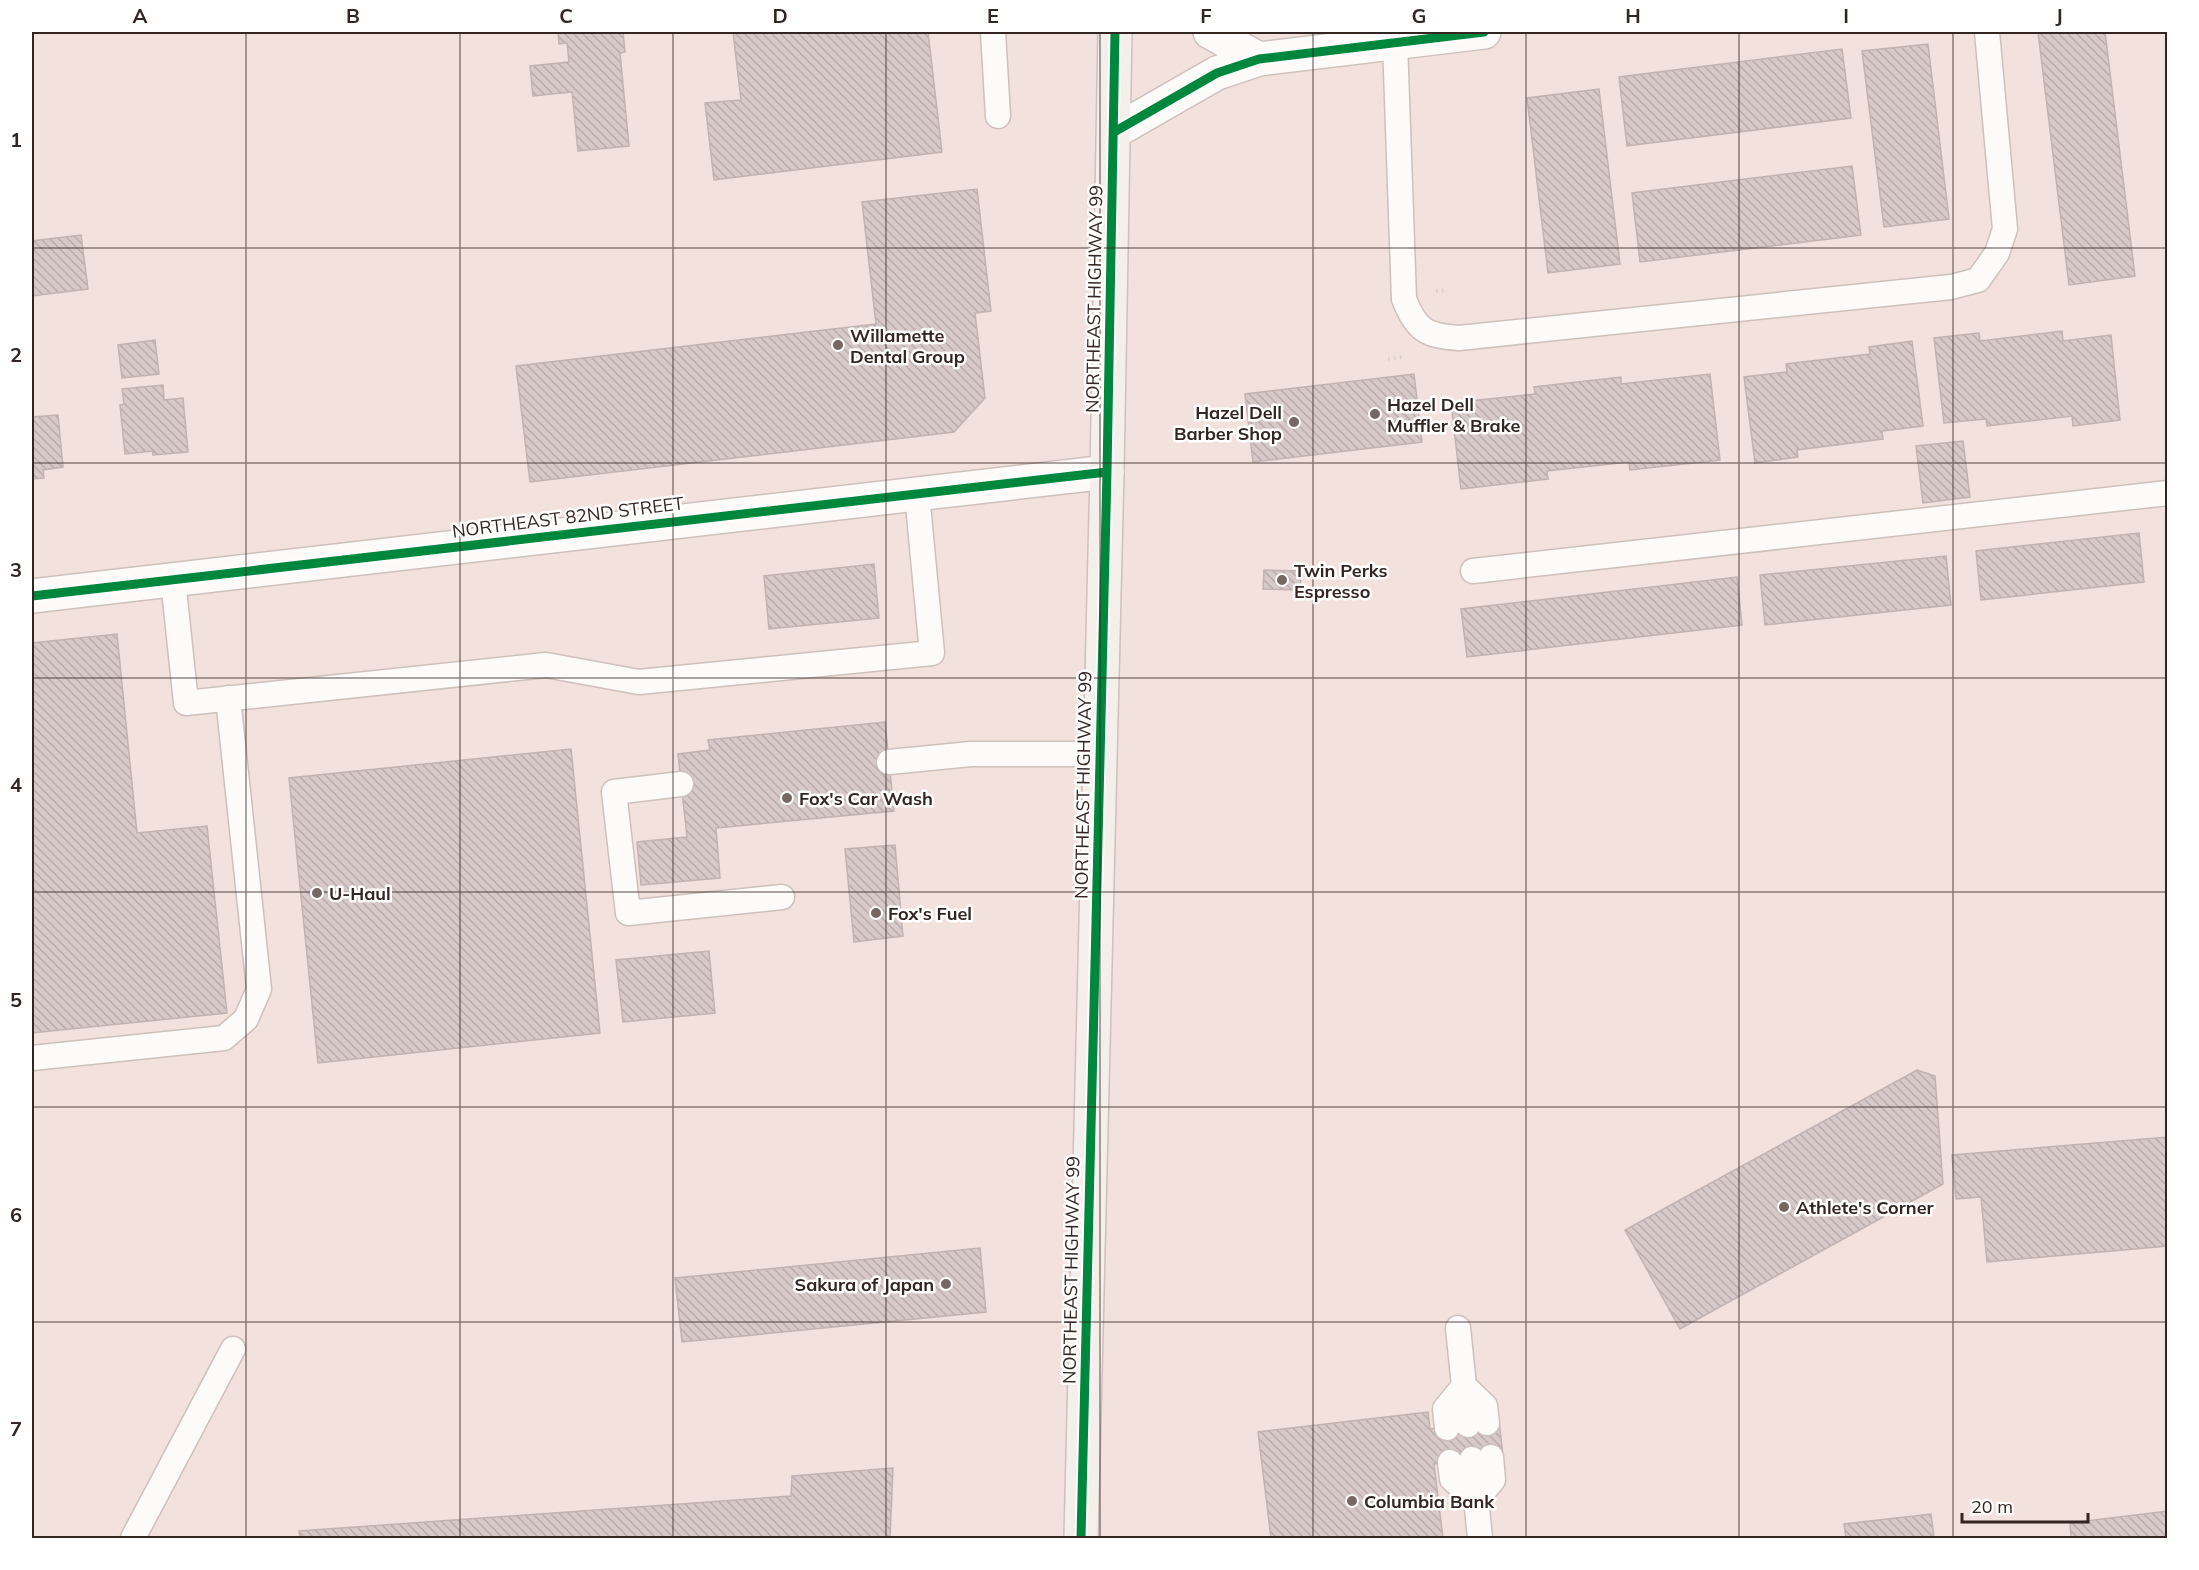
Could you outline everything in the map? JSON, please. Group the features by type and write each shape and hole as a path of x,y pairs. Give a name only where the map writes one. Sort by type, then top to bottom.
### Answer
{"main road":[{"name":"NORTHEAST HIGHWAY 99","path":"1081,1539 1107,472 1115,32"}],"street":[{"path":"1210,32 1260,58"},
{"path":"1114,132 1217,73 1260,58 1484,32"},
{"name":"NORTHEAST 82ND STREET","path":"32,596 1107,472"}],"lane":[{"path":"993,32 998,116"},
{"path":"1395,42 1404,299 1412,320 1424,330 1440,337 1459,338 1952,287 1978,280 1997,253 2006,229 1988,32"},
{"path":"1473,571 2168,493"},
{"path":"173,580 186,703 546,665 639,682 932,653 916,494"},
{"path":"32,1058 224,1038 246,1019 259,989 228,698"},
{"path":"889,762 971,754 1100,754"},
{"path":"681,784 614,792 628,913 782,897"},
{"path":"1458,1328 1464,1386 1485,1406 1467,1425 1445,1409 1464,1386"},
{"path":"133,1539 233,1348"},
{"path":"1476,1500 1493,1480 1471,1460 1452,1479 1476,1500 1480,1539"}],"building":[{"path":"558,32 623,32 625,52 620,53 629,146 578,151 572,92 533,96 530,66 569,62 567,43 559,44"},
{"path":"733,32 928,32 942,152 714,180 705,103 741,100"},
{"path":"2038,32 2105,32 2135,276 2069,285"},
{"path":"1928,44 1949,219 1884,227 1862,51"},
{"path":"1842,49 1851,118 1627,146 1619,77"},
{"path":"1599,89 1620,264 1548,273 1527,98"},
{"path":"1852,166 1861,235 1640,262 1632,193"},
{"name":"Willamette Dental Group","path":"977,189 991,311 975,313 985,398 954,432 530,482 516,366 876,324 862,202"},
{"path":"81,235 88,289 32,296 32,241"},
{"path":"2062,331 2063,341 2111,335 2120,420 2073,426 2072,416 1987,426 1986,419 1944,423 1934,338 1979,333 1980,341"},
{"path":"155,340 159,374 122,378 118,345"},
{"path":"1912,341 1923,426 1882,431 1883,439 1797,450 1798,457 1755,463 1744,377 1787,372 1786,364 1870,354 1869,347"},
{"path":"1414,374 1422,442 1253,462 1245,394"},
{"path":"1710,374 1720,460 1630,470 1629,462 1547,471 1548,479 1461,489 1451,403 1535,394 1534,387 1621,377 1621,384"},
{"path":"163,385 164,400 183,398 188,452 153,455 153,451 125,454 120,405 124,404 122,389"},
{"path":"58,415 63,467 43,470 44,478 32,479 32,417"},
{"path":"1963,441 1970,497 1923,503 1916,446"},
{"path":"2139,533 2144,582 1981,600 1976,551"},
{"path":"1946,556 1951,605 1765,625 1760,575"},
{"path":"874,564 879,618 769,629 764,576"},
{"name":"Twin Perks Espresso","path":"1264,570 1301,571 1300,590 1263,589"},
{"path":"1737,577 1742,625 1467,657 1461,609"},
{"path":"117,634 137,833 207,826 227,1013 32,1033 32,643"},
{"name":"Fox's Car Wash","path":"885,722 894,811 716,828 720,878 641,885 637,842 687,837 678,754 710,750 708,740"},
{"path":"571,749 600,1033 318,1063 289,778"},
{"name":"Fox's Fuel","path":"895,845 903,936 854,942 845,849"},
{"path":"709,951 715,1013 623,1022 616,960"},
{"name":"Athlete's Corner","path":"1917,1070 1935,1076 1943,1184 1680,1329 1625,1230"},
{"path":"2168,1137 2168,1246 1987,1262 1981,1197 1956,1199 1952,1155"},
{"path":"980,1248 986,1312 682,1342 675,1278"},
{"name":"Columbia Bank","path":"1428,1412 1430,1429 1499,1421 1503,1456 1434,1464 1443,1538 1271,1538 1258,1432"},
{"path":"893,1468 890,1538 300,1538 299,1531 791,1496 792,1476"},
{"path":"2168,1511 2168,1538 2071,1538 2070,1523"},
{"path":"1931,1514 1934,1538 1846,1538 1844,1524"}],"cycle path":[{"path":"1081,1538 1107,472 1115,32"},
{"path":"1114,132 1217,73 1259,59 1484,32"},
{"path":"32,596 1107,472"}],"place":[{"name":"Willamette Dental Group","path":"838,345"},
{"name":"Hazel Dell Muffler & Brake","path":"1375,414"},
{"name":"Hazel Dell Barber Shop","path":"1294,422"},
{"name":"Twin Perks Espresso","path":"1282,580"},
{"name":"Fox's Car Wash","path":"787,798"},
{"name":"U-Haul","path":"317,893"},
{"name":"Fox's Fuel","path":"876,913"},
{"name":"Athlete's Corner","path":"1784,1207"},
{"name":"Sakura of Japan","path":"946,1284"},
{"name":"Columbia Bank","path":"1352,1501"}]}
